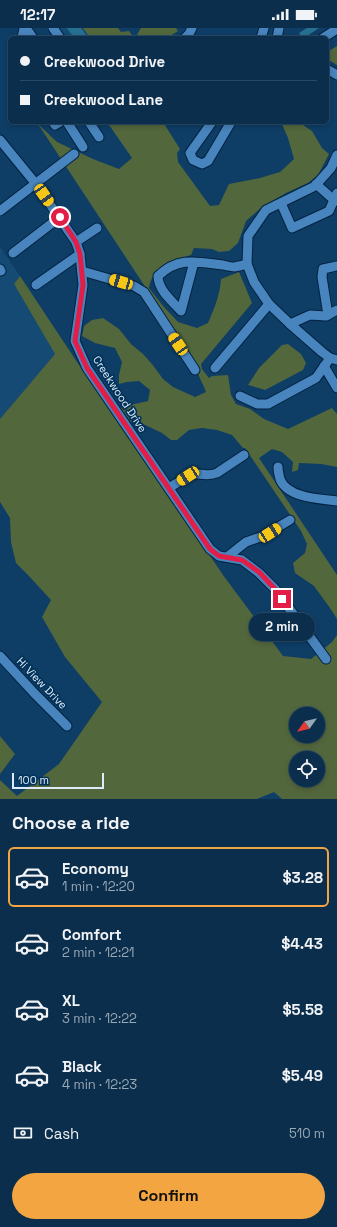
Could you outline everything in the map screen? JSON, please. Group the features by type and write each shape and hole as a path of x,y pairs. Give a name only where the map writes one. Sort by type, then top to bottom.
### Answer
{"street":[{"path":"25,28 31,36"},
{"path":"326,36 337,29"},
{"path":"68,124 83,147"},
{"path":"90,124 99,137"},
{"path":"211,124 190,153 193,160 202,164 208,161 230,124"},
{"name":"Creekwood Drive","path":"0,140 36,184 76,242 80,254 83,285 75,341 87,368 210,549 219,556 242,560 259,572 275,589 326,659"},
{"path":"0,212 74,154"},
{"path":"240,396 257,404 268,404 316,378 324,366 333,359 290,324 269,304 254,282 247,264 248,236 266,210 315,186 331,168 337,155"},
{"path":"281,203 292,228 329,211 336,198 316,184"},
{"path":"13,253 60,217"},
{"path":"76,242 97,228"},
{"path":"36,285 80,254"},
{"path":"194,262 180,311 158,282 158,276 164,271 175,264 185,262 194,262 236,267 247,264"},
{"path":"328,315 322,277 323,269 337,266"},
{"path":"82,270 134,286 144,292 195,370"},
{"path":"216,368 269,304"},
{"path":"290,324 310,315 326,316 337,310"},
{"path":"324,366 337,388"},
{"path":"169,488 191,474 217,474 244,455"},
{"path":"278,467 280,480 282,483 285,487 296,494 337,501"},
{"path":"226,557 246,542 270,533 290,520"},
{"name":"Hi View Drive","path":"0,656 66,726"}],"shaded area":[{"path":"47,28 83,28 89,36 52,36"},
{"path":"0,247 20,276 14,284 55,354 0,419"}],"green space":[{"path":"83,28 118,28 121,32 129,31 133,36 89,36"},
{"path":"141,28 176,28 178,31 170,36 136,36"},
{"path":"337,46 337,65 329,60 329,51"},
{"path":"38,124 57,142 93,159 119,169 132,158 108,124 164,124 180,149 177,153 178,162 210,206 219,205 229,184 260,178 280,172 294,159 288,138 282,124 302,124 312,131 322,148 329,154 318,175 308,183 286,193 262,207 246,221 238,243 229,251 219,252 212,249 194,248 191,255 164,266 154,276 149,288 178,322 197,328 208,323 218,296 221,279 239,272 252,303 201,364 202,369 209,378 212,376 228,375 231,395 236,404 250,409 264,419 288,429 332,408 337,414 337,467 321,464 299,463 298,470 292,472 293,462 282,452 272,449 259,458 337,575 337,619 314,586 295,573 293,563 305,553 307,544 301,531 245,448 243,448 232,435 217,430 202,428 189,430 177,440 171,440 162,433 143,424 131,422 121,408 148,401 150,390 139,381 119,384 119,375 122,362 115,348 95,343 82,336 84,326 92,320 103,318 119,329 131,344 152,364 163,379 173,387 195,397 206,392 196,364"},
{"path":"20,276 223,575 283,656 311,659 332,642 337,635 337,799 282,799 274,792 257,799 0,799 0,780 17,796 59,764 102,702 65,657 42,617 51,600 16,563 11,542 10,518 0,502 0,419 55,354 14,284"},
{"path":"288,344 301,354 306,363 303,370 265,390 248,385 259,368 282,345"},
{"path":"0,736 15,754 0,774"}],"building":[{"path":"67,28 81,28 86,35 85,36 73,36"},
{"path":"307,28 319,28 307,36 301,36 299,33"}],"route":[{"path":"60,217 76,242 80,254 83,285 75,341 87,368 210,549 219,556 242,560 259,572 282,599"}]}
